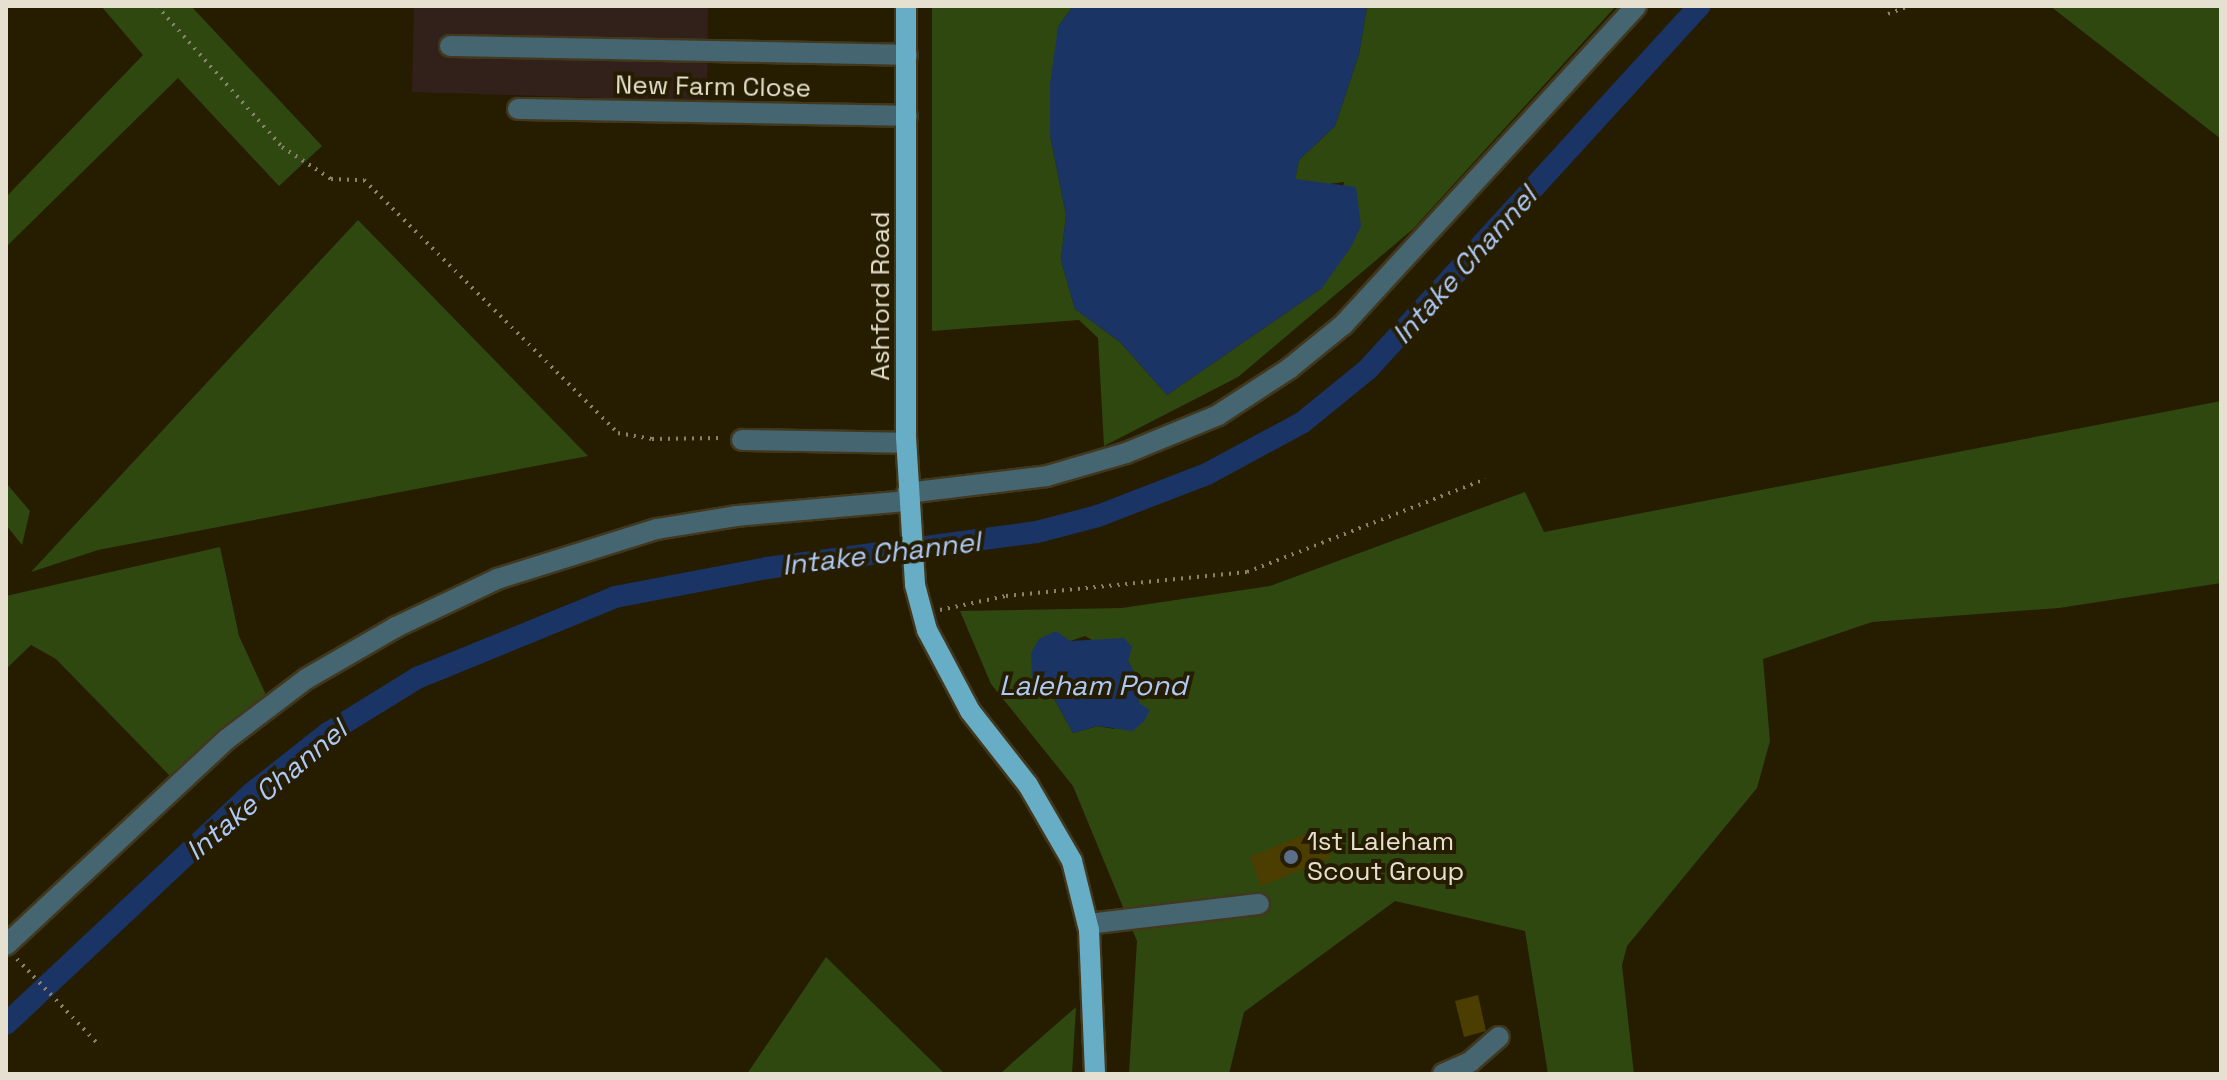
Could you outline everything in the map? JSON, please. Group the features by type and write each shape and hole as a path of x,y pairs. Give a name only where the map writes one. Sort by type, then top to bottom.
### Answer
{"main road":[{"name":"Ashford Road","path":"906,6 906,443 907,502 915,585 922,614 970,711 1053,823 1072,861 1088,924 1095,1074"}],"street":[{"path":"12,953 227,739 306,679 396,627 497,579 657,529 736,516 907,502 1047,476 1126,453 1218,415 1290,368 1343,325 1636,6"},
{"path":"450,46 907,55"},
{"name":"New Farm Close","path":"518,109 907,116"},
{"path":"742,440 906,443"},
{"path":"1088,924 1259,904"},
{"path":"1443,1074 1470,1062 1499,1037"}],"path":[{"path":"157,6 282,147 331,179 364,180 618,433 652,439 742,440"},
{"path":"1888,14 1909,6"},
{"path":"922,614 1006,596 1247,572 1485,479"},
{"path":"12,953 98,1044"}],"shaded area":[{"path":"414,6 708,6 707,101 412,92"}],"green space":[{"path":"101,6 191,6 322,146 279,186 178,78 6,247 6,197 143,55"},
{"path":"932,6 1073,6 1058,27 1050,135 1066,215 1061,260 1075,309 1120,342 1167,395 1322,288 1344,182 1315,186 1295,179 1299,160 1335,126 1359,54 1367,6 1616,6 1413,229 1238,377 1104,446 1098,338 1079,320 932,331"},
{"path":"2050,6 2221,6 2221,139"},
{"path":"358,220 588,456 98,550 31,572"},
{"path":"2221,401 2221,583 2059,608 1872,622 1763,659 1770,741 1757,788 1627,946 1622,965 1634,1074 1548,1074 1525,931 1395,901 1244,1012 1229,1074 1129,1074 1137,941 1073,786 991,684 960,611 1122,608 1270,586 1525,492 1544,532","holes":["1085,636 1128,661 1137,678 1139,703 1114,729 1098,726 1073,733 1055,700 1032,677 1070,641"]},
{"path":"6,483 30,511 22,545 6,525"},
{"path":"220,547 239,636 267,697 172,778 56,659 31,645 6,669 6,596"},
{"path":"826,957 945,1074 747,1074"},
{"path":"1076,1007 1072,1074 1000,1074 1013,1062"}],"water":[{"path":"1073,6 1367,6 1359,54 1335,126 1299,160 1295,179 1356,187 1361,226 1351,247 1322,288 1167,395 1120,342 1075,309 1061,260 1066,215 1050,135 1050,84 1058,27"},
{"name":"Laleham Pond","path":"1056,631 1070,641 1124,638 1132,647 1128,661 1137,678 1139,703 1150,710 1133,731 1098,726 1073,733 1055,700 1032,677 1031,653 1039,639"}],"building":[{"name":"1st Laleham Scout Group","path":"1319,828 1331,858 1261,886 1250,857"},
{"path":"1478,995 1486,1031 1464,1037 1455,1001"}],"waterway":[{"name":"Intake Channel","path":"6,1024 252,793 328,733 417,678 615,597 767,568 1037,532 1098,516 1207,474 1303,422 1368,369 1700,6"}],"place":[{"name":"1st Laleham Scout Group","path":"1291,857"}]}
